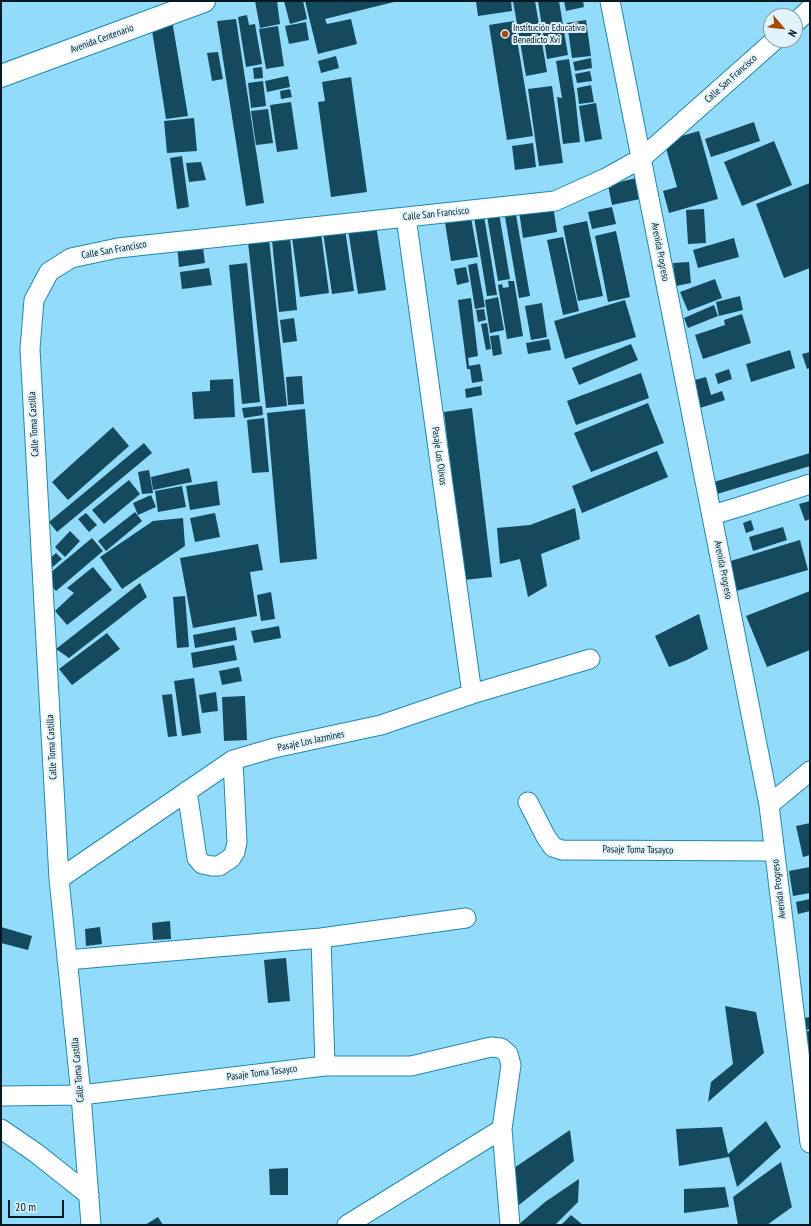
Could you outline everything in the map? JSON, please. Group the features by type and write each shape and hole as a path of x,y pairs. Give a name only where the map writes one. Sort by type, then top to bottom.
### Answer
{"main road":[{"name":"Avenida Centenario","path":"1,76 204,1"}],"street":[{"name":"Avenida Progreso","path":"610,1 769,805 810,1144"},
{"name":"Calle San Francisco","path":"49,272 71,258 118,248 555,201 606,178 642,158 766,48"},
{"name":"Pasaje Los Olivos","path":"406,217 472,694"},
{"name":"Calle Toma Castilla","path":"49,272 34,300 30,349 59,879 81,1095 91,1225"},
{"path":"712,515 739,508 810,484"},
{"name":"Pasaje Los Jazmines","path":"59,879 233,760 274,748 381,725 472,694 590,659"},
{"path":"187,791 197,858 202,864 219,866 231,858 235,852 237,842 233,760"},
{"path":"769,805 810,771"},
{"name":"Pasaje Toma Tasayco","path":"528,802 546,838 553,846 562,850 774,852"},
{"path":"67,960 321,938 466,918"},
{"path":"321,938 325,1066"},
{"name":"Pasaje Toma Tasayco","path":"1,1096 81,1095 325,1066 411,1066 491,1047 501,1048 508,1054 511,1065 502,1129"},
{"path":"1,1129 36,1153 89,1195"},
{"path":"347,1225 502,1129 510,1225"}],"building":[{"path":"255,1 277,1 280,24 260,28"},
{"path":"284,1 303,1 307,19 290,24"},
{"path":"305,1 394,2 325,19 327,24 351,19 357,44 318,54"},
{"path":"476,1 511,1 512,11 478,16"},
{"path":"513,1 535,1 547,72 526,76"},
{"path":"538,1 559,1 568,55 547,59"},
{"path":"564,1 583,1 584,7 566,11"},
{"path":"247,15 249,25 255,24 262,64 246,67 238,17"},
{"path":"236,19 264,203 246,206 217,21"},
{"path":"172,20 188,116 166,119 151,24"},
{"path":"586,20 591,56 572,58 567,23"},
{"path":"514,21 533,136 507,140 489,25"},
{"path":"306,22 309,40 289,44 285,26"},
{"path":"278,26 284,66 266,69 259,29"},
{"path":"218,52 223,79 212,81 207,53"},
{"path":"336,56 339,68 321,73 318,61"},
{"path":"591,58 592,68 575,71 573,62"},
{"path":"569,59 575,95 580,142 563,144 557,97 562,98 556,61"},
{"path":"262,67 263,78 254,79 253,68"},
{"path":"590,71 592,81 577,83 575,74"},
{"path":"288,76 290,87 267,92 265,81"},
{"path":"351,77 367,192 331,197 318,102 325,101 322,82"},
{"path":"263,81 266,106 251,108 248,83"},
{"path":"591,85 594,102 579,104 577,88"},
{"path":"552,86 563,163 539,166 528,89"},
{"path":"290,89 292,97 281,99 280,91"},
{"path":"291,102 298,149 277,152 270,105"},
{"path":"596,103 602,139 585,142 579,106"},
{"path":"268,109 273,143 256,145 251,111"},
{"path":"194,118 197,151 167,153 164,121"},
{"path":"754,122 760,141 711,157 705,139"},
{"path":"699,131 718,199 669,213 663,191 677,187 664,141"},
{"path":"774,141 792,185 742,206 724,162"},
{"path":"533,143 536,167 515,170 512,146"},
{"path":"182,156 189,207 177,209 170,158"},
{"path":"201,162 206,180 189,182 186,163"},
{"path":"636,178 640,199 612,205 608,185"},
{"path":"810,183 810,268 784,278 756,204"},
{"path":"553,205 557,232 523,238 519,211"},
{"path":"498,207 510,279 498,281 486,210"},
{"path":"612,207 616,224 592,229 588,212"},
{"path":"515,209 530,296 519,298 504,211"},
{"path":"704,209 706,243 688,244 686,210"},
{"path":"470,212 478,257 451,261 444,216"},
{"path":"484,216 497,295 487,296 474,217"},
{"path":"587,221 603,296 578,301 563,226"},
{"path":"376,225 386,290 358,294 348,229"},
{"path":"345,229 354,291 332,294 323,232"},
{"path":"616,231 630,297 608,302 595,236"},
{"path":"321,233 329,293 300,297 292,237"},
{"path":"290,237 297,310 279,312 272,240"},
{"path":"563,237 579,311 563,315 547,240"},
{"path":"734,238 739,257 698,268 693,250"},
{"path":"269,239 287,406 266,408 248,242"},
{"path":"202,240 205,263 179,267 177,244"},
{"path":"689,262 691,283 676,286 673,263"},
{"path":"247,263 260,402 242,404 229,265"},
{"path":"477,263 485,307 475,309 468,265"},
{"path":"466,267 469,282 457,285 454,269"},
{"path":"209,268 212,285 182,289 180,272"},
{"path":"715,279 722,298 688,311 680,292"},
{"path":"508,281 514,281 523,336 507,339 498,285 502,284 503,288 509,287"},
{"path":"740,296 743,310 719,316 716,302"},
{"path":"498,297 504,330 490,333 485,300"},
{"path":"471,298 478,356 468,358 469,366 480,364 483,381 472,383 470,369 467,369 458,300"},
{"path":"625,300 636,337 565,359 554,321"},
{"path":"542,303 547,337 531,340 525,306"},
{"path":"714,305 718,316 688,328 684,318"},
{"path":"484,309 486,320 478,322 476,310"},
{"path":"742,314 751,343 703,359 695,335 725,325 724,320"},
{"path":"294,318 297,341 283,343 280,320"},
{"path":"487,323 491,349 486,350 481,324"},
{"path":"499,335 502,354 493,356 490,336"},
{"path":"549,339 551,350 528,354 526,343"},
{"path":"631,344 638,360 579,385 572,368"},
{"path":"790,350 795,368 751,382 746,364"},
{"path":"810,352 810,368 807,369 802,354"},
{"path":"729,369 732,379 718,384 715,374"},
{"path":"641,373 649,398 576,425 567,401"},
{"path":"302,376 304,404 288,405 286,377"},
{"path":"706,377 711,395 722,391 725,400 700,408 691,381"},
{"path":"233,379 235,417 194,419 192,392 210,391 210,380"},
{"path":"481,386 482,395 466,398 465,389"},
{"path":"648,403 664,443 591,472 574,433"},
{"path":"262,406 263,415 244,418 242,408"},
{"path":"472,408 492,577 464,580 444,412"},
{"path":"305,409 317,559 280,563 267,413"},
{"path":"264,418 269,472 252,473 247,420"},
{"path":"113,427 129,446 68,500 52,482"},
{"path":"144,443 152,453 57,532 49,522"},
{"path":"657,451 668,477 582,513 572,486"},
{"path":"810,453 810,466 717,494 714,482"},
{"path":"189,468 192,482 153,490 151,477"},
{"path":"149,470 153,493 142,494 138,472"},
{"path":"129,480 140,494 104,524 92,510"},
{"path":"217,481 220,505 190,510 186,486"},
{"path":"182,486 186,507 158,512 155,491"},
{"path":"151,495 156,507 138,515 133,503"},
{"path":"810,501 810,519 805,521 799,504"},
{"path":"575,508 580,539 541,554 547,586 528,597 520,559 500,564 497,528 530,525"},
{"path":"135,512 142,521 106,551 98,541"},
{"path":"86,513 97,525 89,532 78,519"},
{"path":"215,513 220,537 195,542 190,518"},
{"path":"183,518 185,546 122,589 100,557 153,521"},
{"path":"751,520 754,530 746,533 743,523"},
{"path":"783,527 787,540 753,551 749,537"},
{"path":"70,531 80,541 65,557 55,547"},
{"path":"92,538 103,551 56,591 44,578"},
{"path":"800,540 808,570 733,592 724,563"},
{"path":"258,544 263,570 250,572 257,616 193,628 180,558"},
{"path":"56,553 62,559 49,570 43,564"},
{"path":"93,567 112,590 67,625 55,611 74,593 67,588"},
{"path":"140,583 147,597 69,658 56,649"},
{"path":"810,591 810,650 767,667 746,616"},
{"path":"271,592 275,619 261,621 257,595"},
{"path":"185,596 189,647 177,648 173,597"},
{"path":"699,614 708,649 669,667 655,636"},
{"path":"279,626 281,638 254,643 251,631"},
{"path":"235,627 237,640 195,648 193,635"},
{"path":"107,633 120,649 72,685 59,669"},
{"path":"234,645 237,660 193,668 191,653"},
{"path":"239,667 242,681 222,685 219,671"},
{"path":"194,678 201,733 182,736 174,681"},
{"path":"216,692 218,711 202,713 199,695"},
{"path":"172,694 177,736 168,737 162,695"},
{"path":"245,696 247,740 224,741 222,697"},
{"path":"810,823 810,855 803,857 796,826"},
{"path":"810,867 810,893 793,896 789,871"},
{"path":"810,899 810,911 798,914 796,902"},
{"path":"170,921 171,939 153,940 152,923"},
{"path":"1,927 32,936 28,950 1,943"},
{"path":"100,927 102,944 86,946 85,929"},
{"path":"286,958 290,1001 268,1003 264,960"},
{"path":"725,1006 756,1012 764,1053 708,1102 711,1082 733,1064"},
{"path":"810,1017 810,1029 806,1030 804,1018"},
{"path":"810,1031 810,1059 805,1060 800,1032"},
{"path":"766,1121 781,1147 737,1187 729,1157 679,1166 676,1129 722,1127 728,1154"},
{"path":"570,1130 574,1161 514,1209 511,1170"},
{"path":"781,1162 792,1207 767,1225 738,1225 733,1197"},
{"path":"288,1168 288,1195 270,1195 269,1169"},
{"path":"579,1179 578,1202 555,1225 518,1225 545,1202"},
{"path":"725,1187 729,1207 684,1213 684,1189"},
{"path":"571,1215 583,1225 561,1225"},
{"path":"158,1217 163,1225 145,1225"}],"place":[{"name":"Institución Educativa Benedicto Xvi","path":"505,34"}]}
